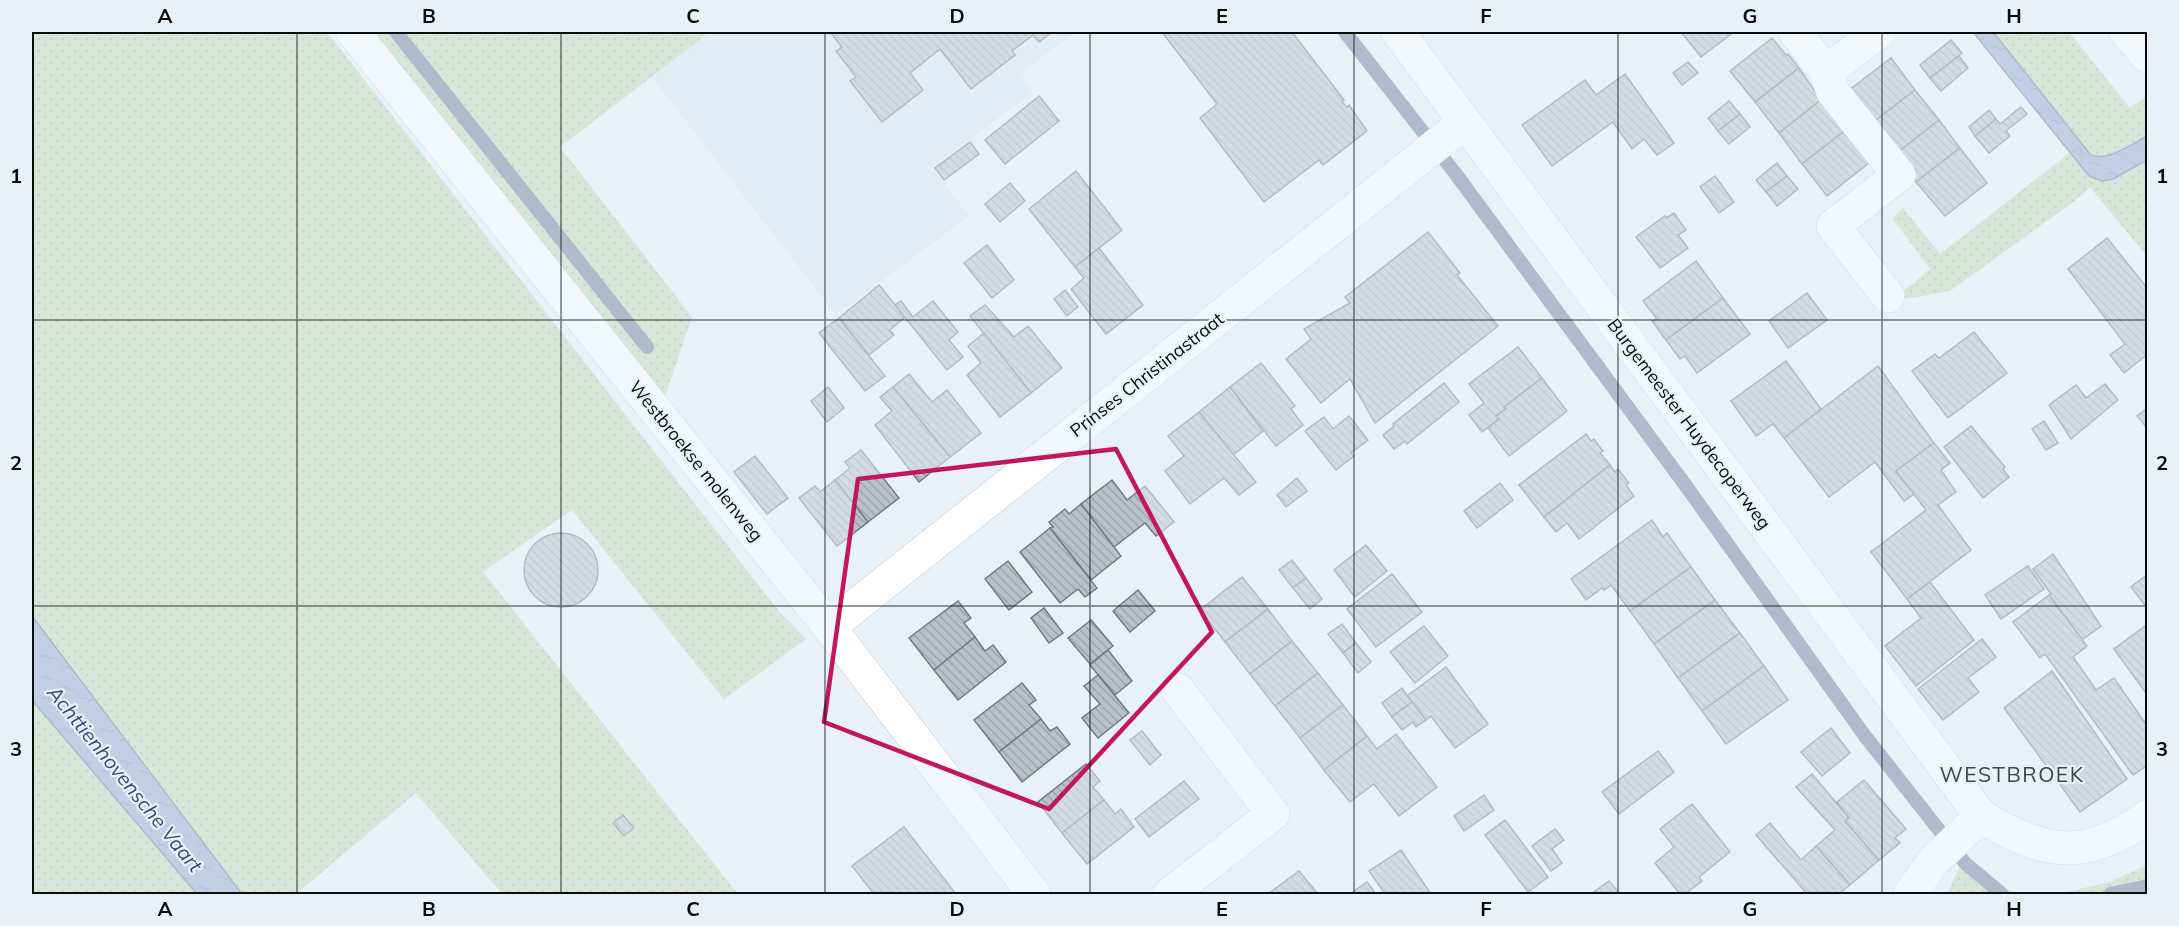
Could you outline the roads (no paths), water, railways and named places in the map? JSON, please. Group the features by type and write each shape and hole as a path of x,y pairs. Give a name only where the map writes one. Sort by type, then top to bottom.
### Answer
{"street":[{"name":"Westbroekse molenweg","path":"353,32 829,627 1034,894"},
{"name":"Burgemeester Huydecoperweg","path":"1398,32 1976,822"},
{"path":"1795,32 1826,72 1833,92 1899,175 1833,226 1888,296"},
{"path":"1826,72 1879,32"},
{"path":"2126,32 2148,57"},
{"name":"Prinses Christinastraat","path":"829,627 1464,123"},
{"path":"1170,894 1273,814 1178,690"},
{"path":"1910,894 1933,862 1976,822 2042,845 2083,849 2098,845 2130,829 2148,816"}],"water":[{"path":"1973,32 1993,32 2090,154 2110,155 2147,136 2147,160 2113,179 2102,181 2089,176"},
{"name":"Achttienhovensche Vaart","path":"32,616 242,894 197,894 32,700"}],"waterway":[{"path":"396,32 647,347"},
{"path":"1345,32 1455,173 1686,486 1865,736 1965,863 2002,894"},
{"path":"2110,894 2148,886"}],"district":[{"name":"WESTBROEK","path":"2012,775"}]}
